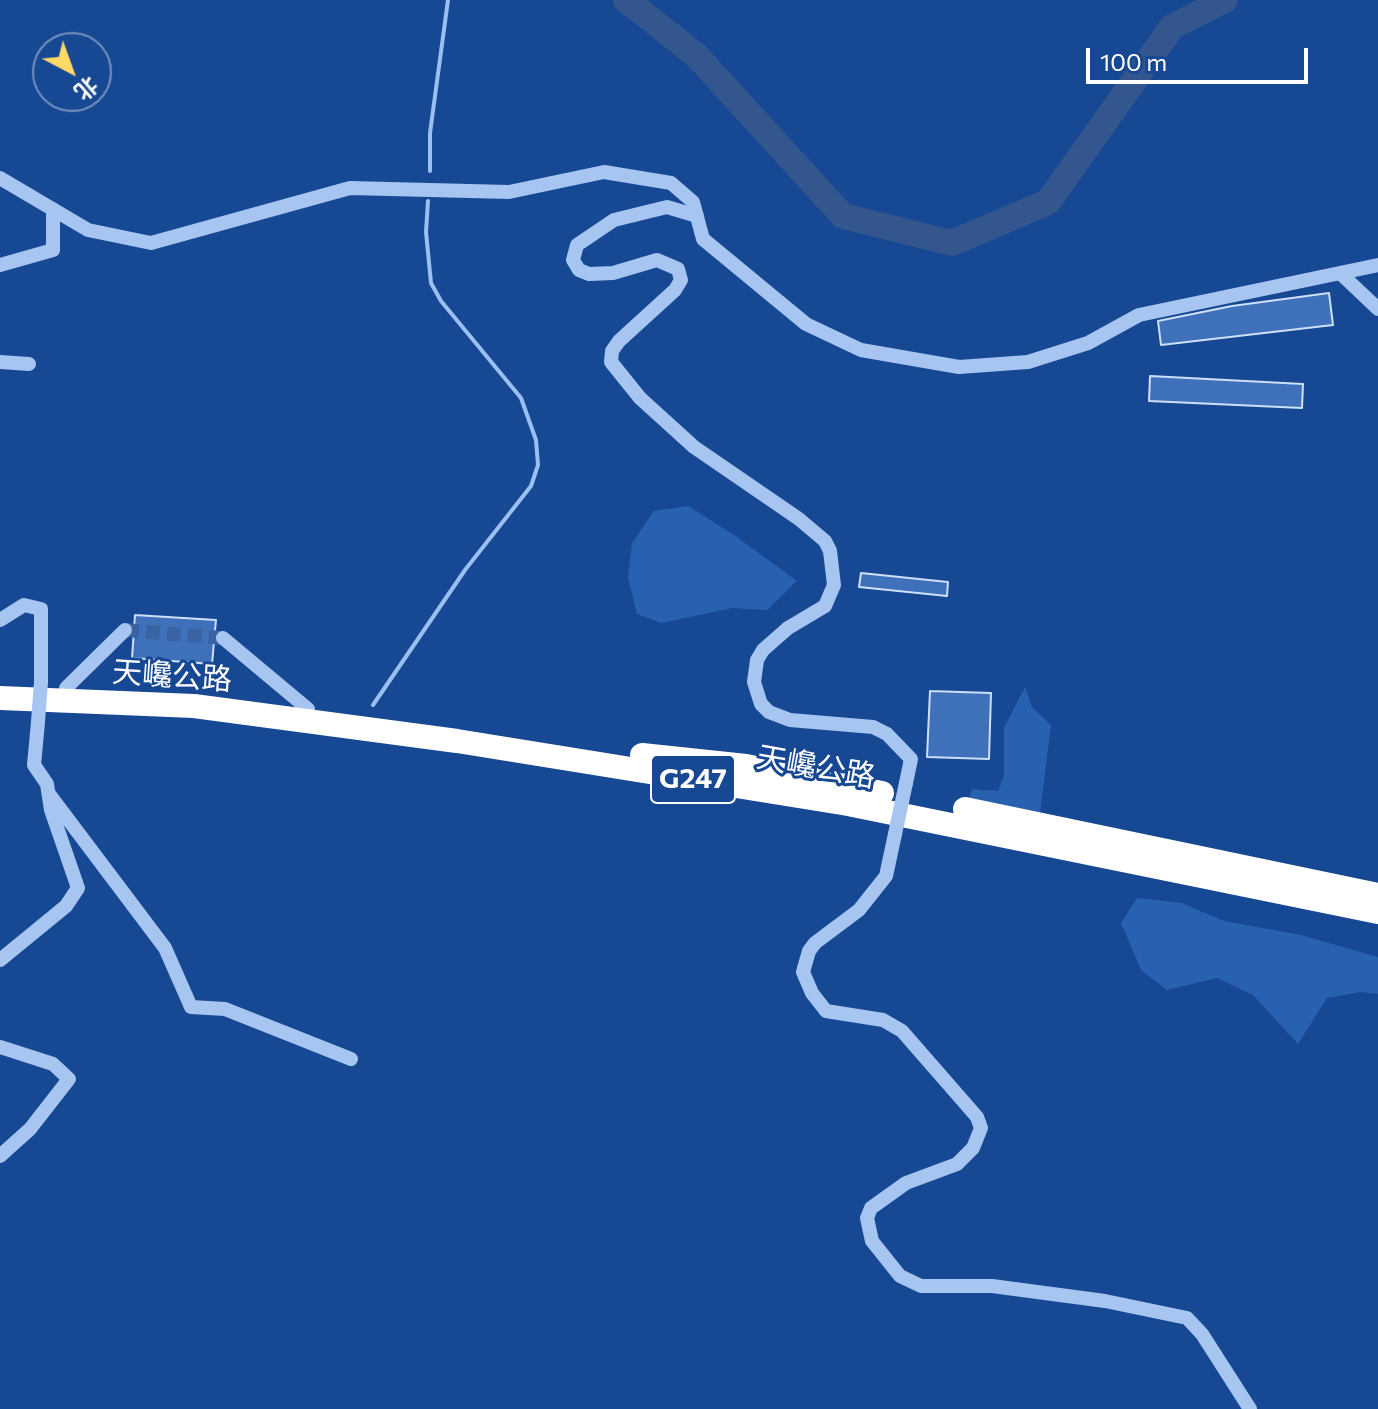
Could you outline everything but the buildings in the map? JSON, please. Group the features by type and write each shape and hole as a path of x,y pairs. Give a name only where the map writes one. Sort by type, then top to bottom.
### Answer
{"highway":[{"name":"天巉公路","path":"0,688 66,688 308,709 611,752 746,766 1378,895"},
{"name":"天巉公路","path":"0,698 194,706 457,741 862,807 1378,912"}],"street":[{"path":"0,178 88,230 151,243 350,188 509,192 604,172 671,183 693,202 703,239 806,324 861,350 959,367 1028,362 1088,343 1139,315 1378,265"},
{"path":"697,216 667,207 614,220 577,245 573,260 579,270 589,274 613,273 657,260 678,269 681,280 675,290 619,341 611,362 640,398 694,447 799,519 825,541 830,551 834,585 825,606 788,628 763,650 757,660 754,682 761,704 769,712 790,720 873,727 887,734 911,759 886,876 859,910 815,943 809,951 803,972 812,993 826,1011 883,1020 902,1031 977,1117 981,1128 973,1148 957,1164 906,1183 871,1208 867,1218 872,1241 900,1276 921,1286 992,1286 1105,1301 1187,1318 1202,1334 1250,1409"},
{"path":"0,265 53,250 53,209"},
{"path":"1340,273 1378,309"},
{"path":"0,362 29,364"},
{"path":"0,620 24,605 41,609 41,682 34,765 47,784 78,888 66,906 0,960"},
{"path":"66,688 125,630"},
{"path":"223,638 308,709"},
{"path":"49,794 165,948 191,1007 225,1009 351,1059"},
{"path":"0,1047 53,1064 69,1079 30,1129 0,1156"}],"shaded area":[{"path":"688,506 797,581 767,610 732,608 661,623 637,614 628,577 632,543 654,511"},
{"path":"1025,687 1032,707 1051,725 1040,813 969,799 972,789 998,791 1004,775 1004,728"},
{"path":"1137,898 1182,903 1224,921 1301,935 1378,957 1378,994 1361,992 1327,998 1298,1044 1253,995 1217,978 1167,990 1141,970 1121,923"}],"waterway":[{"path":"430,171 430,133 448,0"},
{"path":"626,0 696,55 843,216 952,243 1048,202 1172,27 1225,0"},
{"path":"373,705 465,570 531,486 538,465 536,440 521,398 441,301 431,283 426,232 428,201"}],"tunnel":[{"path":"125,630 223,638"}]}
